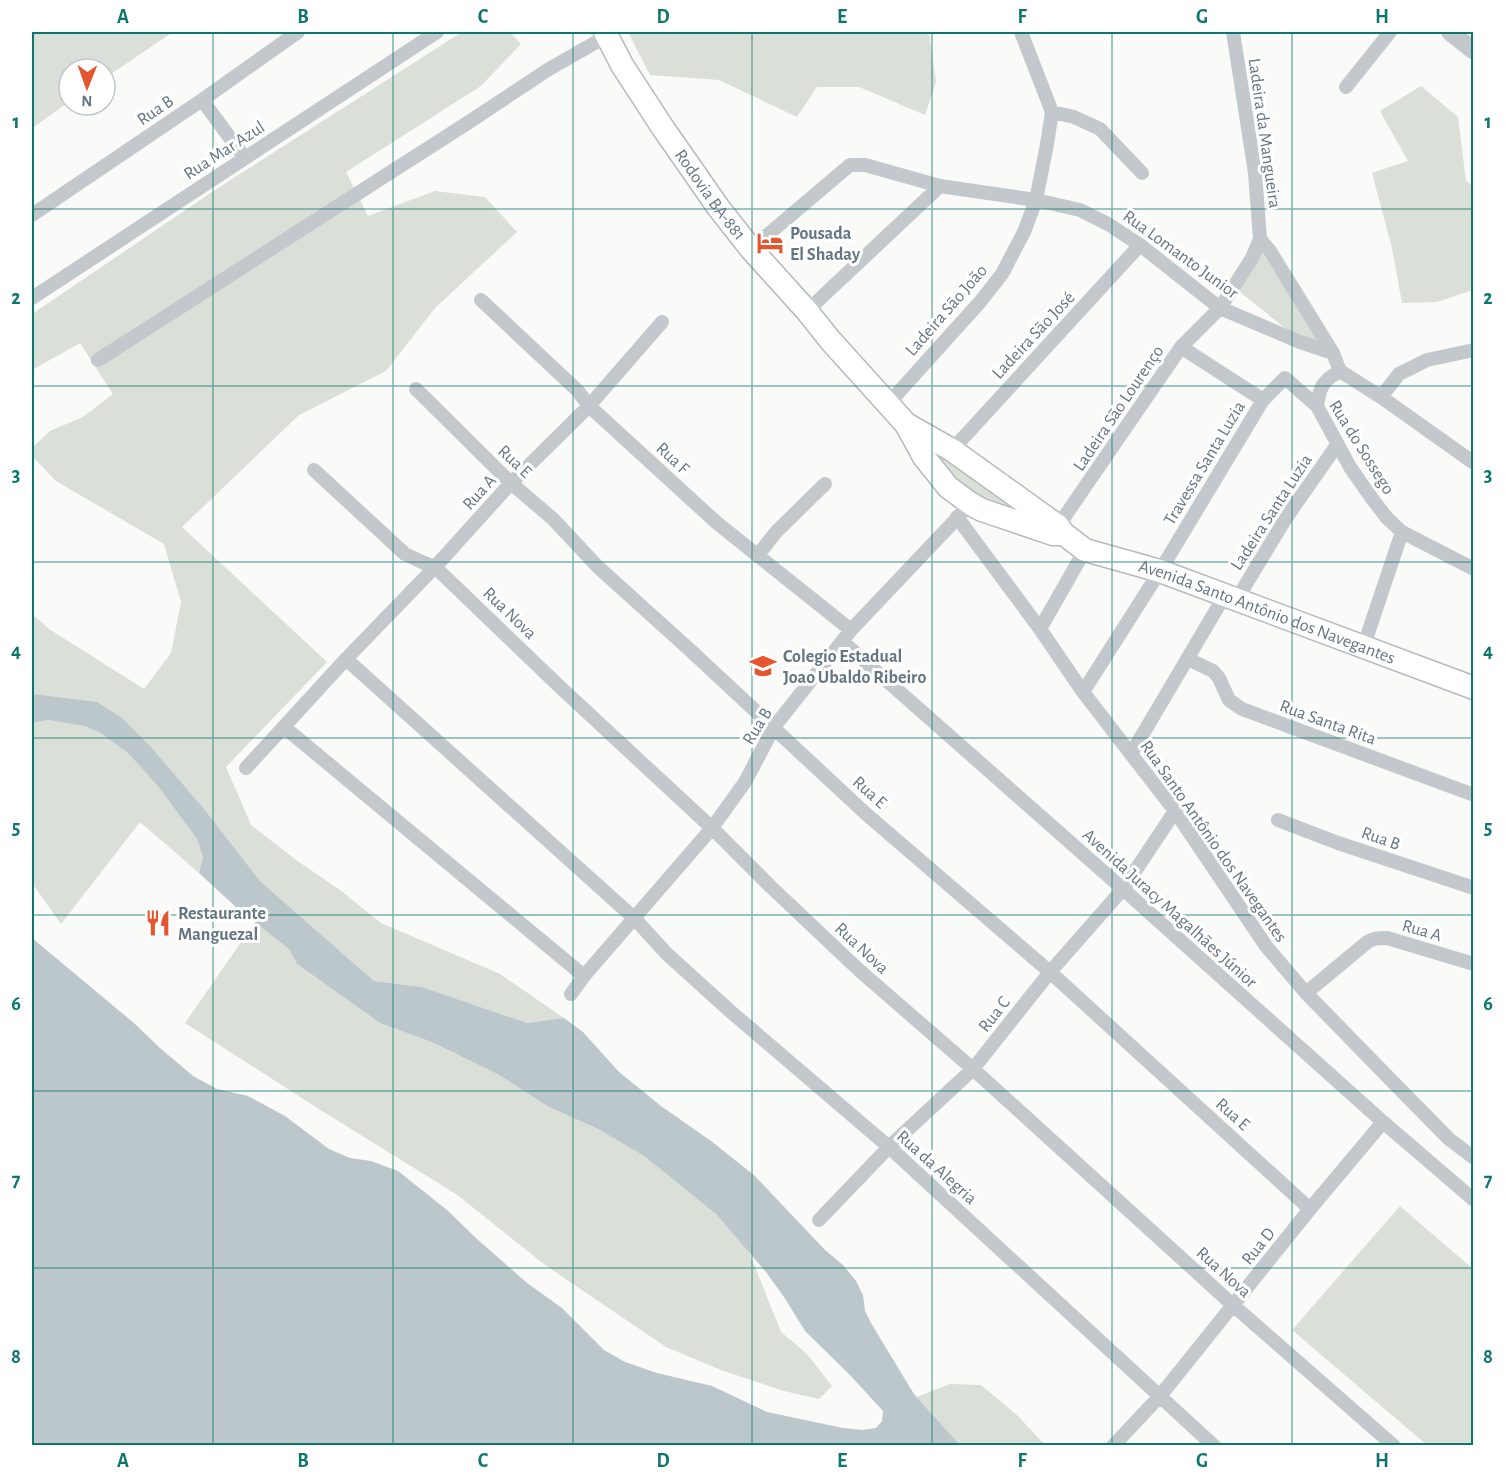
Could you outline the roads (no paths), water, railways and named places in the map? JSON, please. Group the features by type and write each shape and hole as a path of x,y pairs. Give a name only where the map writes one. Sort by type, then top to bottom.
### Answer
{"main road":[{"name":"Rodovia BA-881","path":"606,34 622,64 663,128 718,207 751,249 906,424"},
{"name":"Avenida Santo Antônio dos Navegantes","path":"906,424 952,450 1085,550 1160,571 1473,688"},
{"name":"Avenida Santo Antônio dos Navegantes","path":"906,424 918,449 964,510 1058,531"}],"street":[{"name":"Rua B","path":"32,215 298,32"},
{"path":"1021,32 1052,112 1074,117 1100,129 1142,173"},
{"name":"Ladeira da Mangueira","path":"1233,32 1255,173 1260,239"},
{"path":"1346,87 1390,32"},
{"path":"1450,32 1473,51"},
{"name":"Rua Mar Azul","path":"32,298 428,34"},
{"path":"98,360 606,34"},
{"path":"202,100 245,158"},
{"name":"Ladeira São João","path":"888,405 1002,274 1024,232 1036,200 1052,112"},
{"name":"Rua Lomanto Junior","path":"751,249 850,165 865,165 940,186 1036,200 1080,210 1108,224 1140,245 1220,308 1300,342 1333,353"},
{"path":"807,311 940,186"},
{"path":"1260,239 1333,353 1340,372 1381,397 1473,463"},
{"name":"Ladeira São Lourenço","path":"1058,531 1181,347 1220,308 1252,258 1260,239"},
{"name":"Ladeira São José","path":"952,450 1140,245"},
{"name":"Rua F","path":"482,300 578,391 589,406 717,523 851,630"},
{"name":"Rua A","path":"246,768 511,483 589,406 662,322"},
{"path":"1181,347 1263,400"},
{"path":"1381,397 1400,374 1427,360 1473,350"},
{"path":"1317,406 1323,383 1340,372"},
{"name":"Travessa Santa Luzia","path":"1083,692 1160,571 1263,400 1285,378"},
{"name":"Rua do Sossego","path":"1285,378 1317,406 1350,468 1387,518 1402,532 1473,569"},
{"name":"Rua E","path":"416,389 511,483 553,519 598,567 865,813 1050,972 1310,1209"},
{"name":"Ladeira Santa Luzia","path":"1131,754 1188,659 1337,445"},
{"name":"Rua Nova","path":"314,470 405,554 435,567 860,971 973,1069 1394,1446"},
{"path":"758,555 776,532 825,484"},
{"name":"Rua B","path":"571,994 633,918 712,828 746,782 774,728 851,630 964,510"},
{"name":"Rua Santo Antônio dos Navegantes","path":"964,510 1083,692 1175,811 1266,946 1306,993 1449,1139 1473,1158"},
{"path":"1363,648 1402,532"},
{"path":"1040,629 1085,550"},
{"name":"Avenida Juracy Magalhães Júnior","path":"843,642 1473,1200"},
{"path":"346,659 633,918"},
{"name":"Rua Santa Rita","path":"1188,659 1213,671 1219,678 1229,700 1242,709 1473,795"},
{"path":"284,727 584,976"},
{"name":"Rua C","path":"819,1220 888,1147 973,1069 1050,972 1123,889 1175,811"},
{"name":"Rua B","path":"1278,820 1338,843 1473,888"},
{"name":"Rua da Alegria","path":"633,918 730,1011 888,1147 1214,1446"},
{"name":"Rua A","path":"1306,993 1371,939 1387,938 1473,963"},
{"name":"Rua D","path":"1113,1446 1160,1396 1383,1122"}],"place":[{"name":"Pousada El Shaday","path":"770,243"},
{"name":"Colegio Estadual Joao Ubaldo Ribeiro","path":"763,666"},
{"name":"Restaurante Manguezal","path":"158,923"}]}
